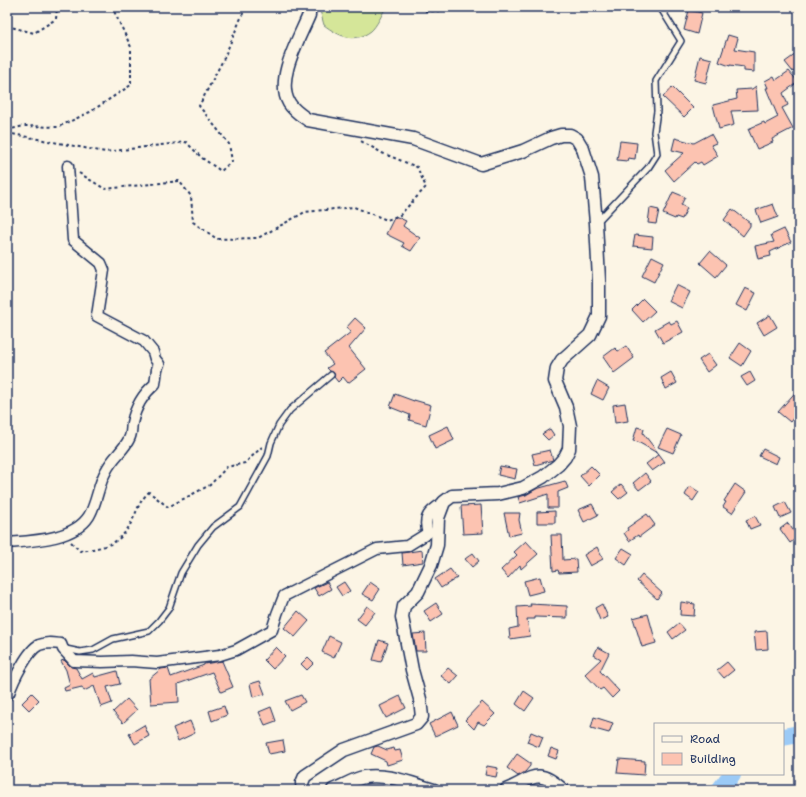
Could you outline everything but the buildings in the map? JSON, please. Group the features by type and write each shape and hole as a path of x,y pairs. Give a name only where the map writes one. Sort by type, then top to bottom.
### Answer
{"street":[{"path":"7,695 10,693 13,682 19,670 38,646 49,642 61,644 63,649 74,661 131,661 157,663 220,655 236,650 272,630 284,596 377,549 407,546 428,533 425,525 429,512 452,496 498,494 523,488 543,478 558,465 565,457 569,449 570,426 566,408 555,381 557,368 562,360 590,335 599,316 599,280 592,177 583,149 577,139 570,135 561,136 551,138 523,151 481,164 412,139 308,120 295,111 289,103 284,87 290,60 309,15 309,10 307,7"},
{"path":"7,543 51,539 81,526 89,516 105,471 114,457 130,438 136,410 148,389 155,384 159,364 153,352 144,341 97,316 104,270 101,263 74,240 68,166"},
{"path":"303,790 302,783 305,776 344,750 416,724 422,717 420,699 410,662 402,617 404,606 418,592 431,565 437,545 438,518 444,502"},
{"path":"333,790 363,778 378,776 434,790"},
{"path":"506,790 527,778 537,776 546,777 563,790"}],"lane":[{"path":"596,223 648,168 657,154 654,132 657,111 656,81 681,41 660,7"},
{"path":"63,649 80,652 93,650 113,639 149,631 159,621 169,608 180,573 198,545 213,528 240,507 268,456 271,443 279,425 290,410 331,375"}],"path":[{"path":"7,26 34,33 56,19 57,7"},
{"path":"7,131 24,126 58,127 90,112 131,85 131,47 112,7"},
{"path":"7,131 105,152 186,142 202,158 221,171 232,161 229,144 198,106 223,60 244,11 242,7"},
{"path":"421,7 424,11 441,11 447,7"},
{"path":"68,166 105,189 179,181 191,196 193,222 217,239 258,238 305,212 354,207 387,220 400,215 426,188 417,167 382,154 359,140"},
{"path":"62,534 80,552 107,546 122,537 133,520 141,501 149,492 168,507 210,485 227,467 245,463 269,441 271,443"}],"green space":[{"path":"319,7 386,7 371,31 365,35 353,38 341,35 324,25"}],"waterway":[{"path":"784,737 799,734"},
{"path":"720,790 731,775"}]}
